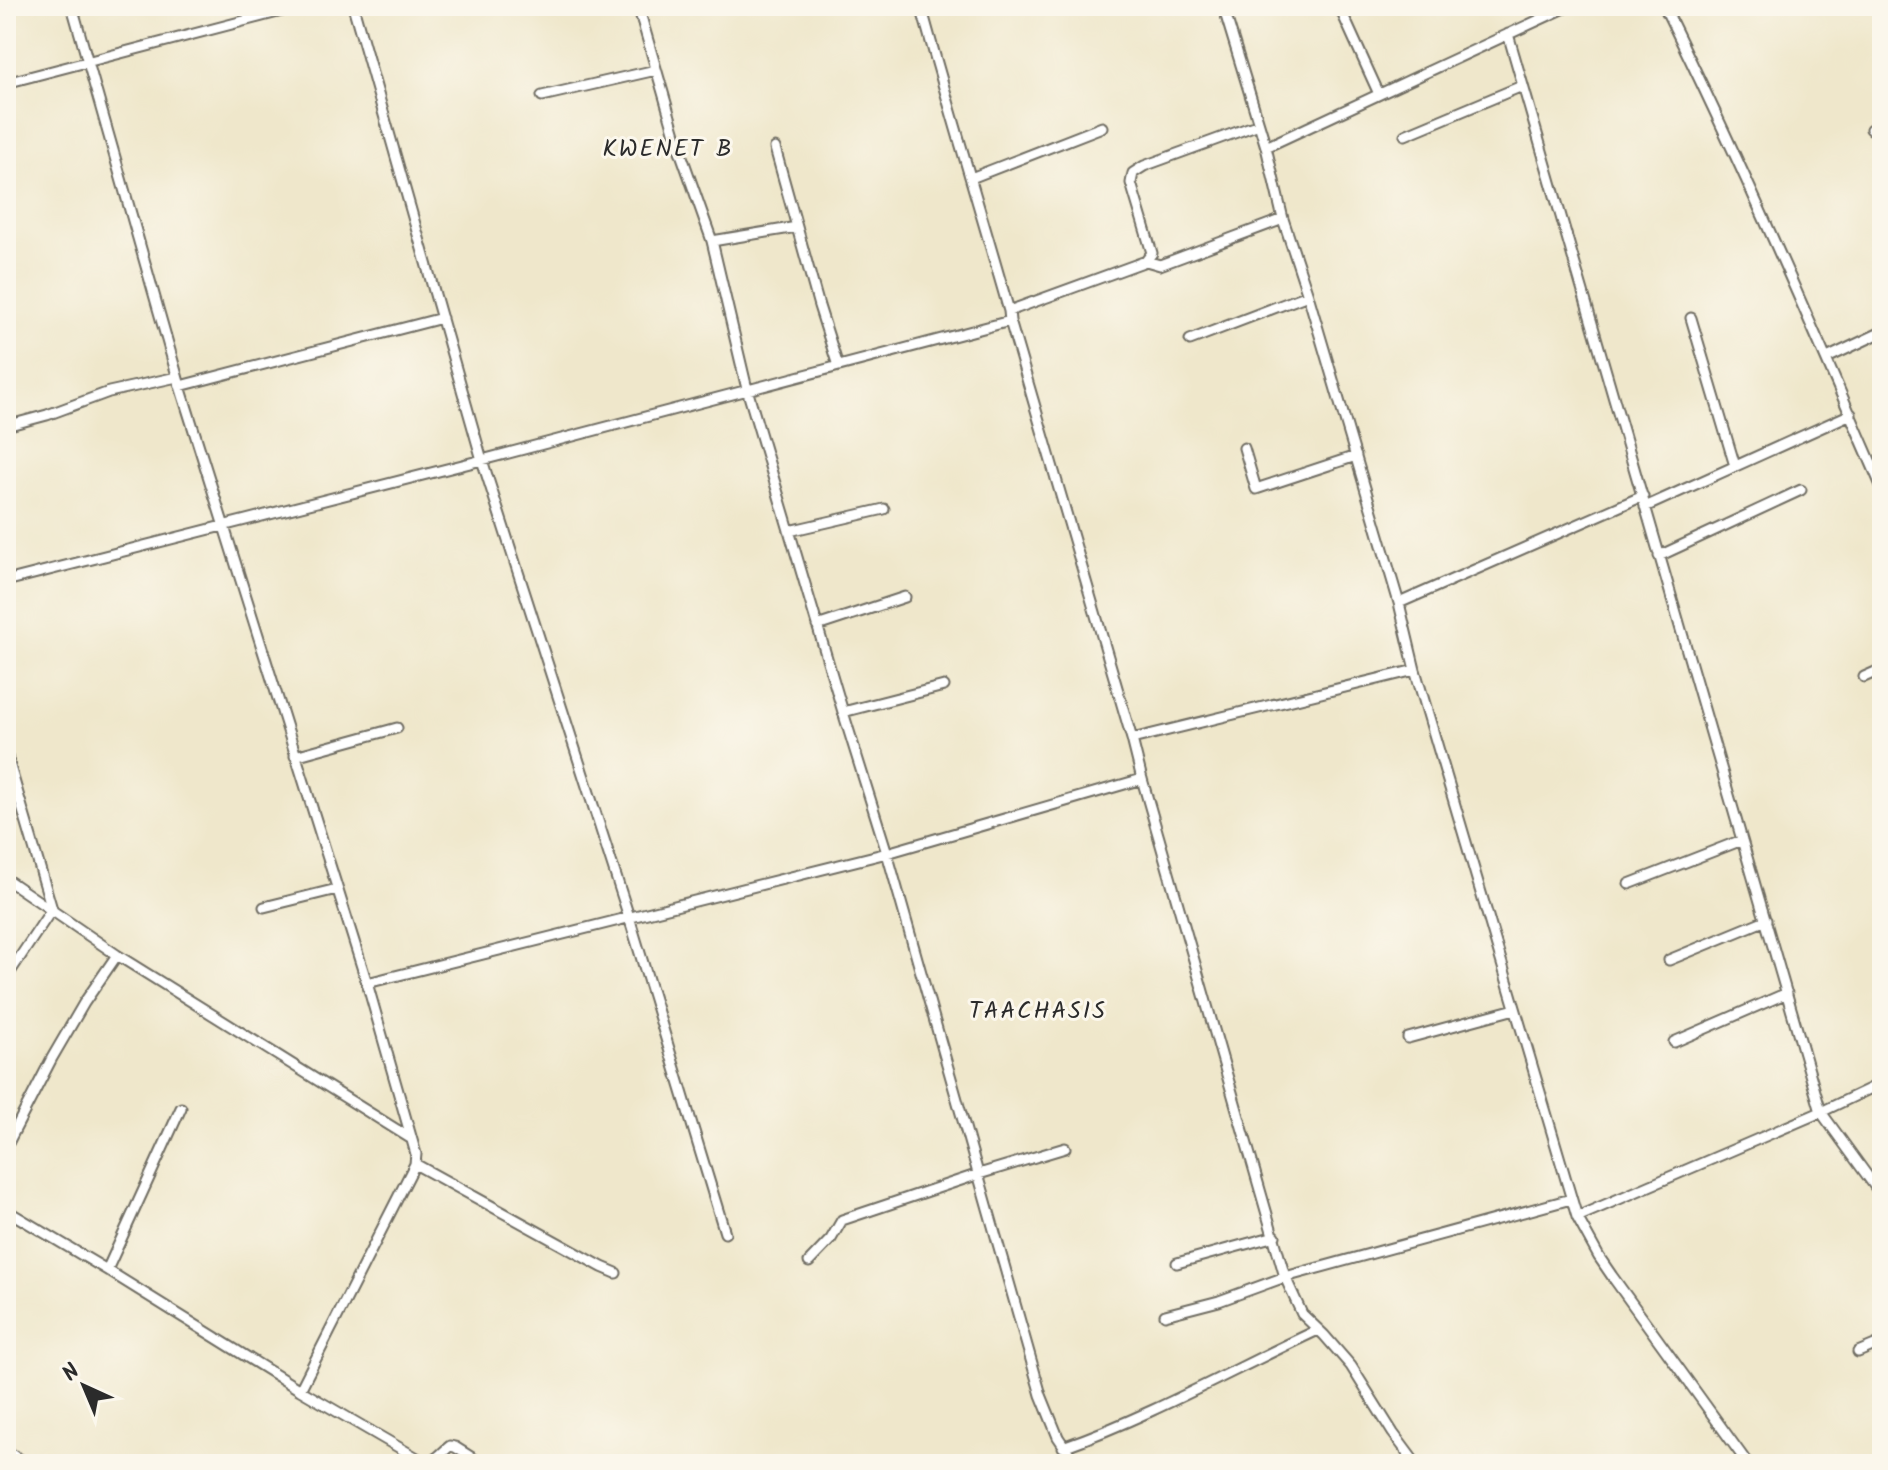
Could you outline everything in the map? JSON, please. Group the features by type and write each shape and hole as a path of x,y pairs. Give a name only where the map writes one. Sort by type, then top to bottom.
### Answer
{"street":[{"path":"72,6 178,382 367,983 416,1154 415,1164 300,1390"},
{"path":"6,83 301,6"},
{"path":"353,6 482,460 629,917 725,1233"},
{"path":"638,6 679,148 712,241 747,389 887,853 1041,1395 1063,1447 1076,1464"},
{"path":"921,6 1285,1277 1302,1314 1351,1366 1416,1464"},
{"path":"1223,6 1577,1217 1606,1267 1748,1464"},
{"path":"1339,6 1379,94"},
{"path":"1266,147 1569,6"},
{"path":"1664,6 1708,94 1882,488"},
{"path":"1508,34 1821,1112 1882,1196"},
{"path":"542,96 656,70"},
{"path":"1405,135 1522,86"},
{"path":"6,581 838,366 1009,316 1146,261 1152,253 1131,183 1133,173 1144,166 1259,124"},
{"path":"1871,129 1882,125"},
{"path":"971,178 1102,127"},
{"path":"775,148 838,366"},
{"path":"1146,261 1160,265 1283,219"},
{"path":"712,241 797,227"},
{"path":"1190,340 1308,295"},
{"path":"6,426 47,415 109,392 178,382 442,318"},
{"path":"1691,318 1735,466"},
{"path":"1827,358 1882,332"},
{"path":"1645,507 1851,414"},
{"path":"1244,448 1256,489 1356,456"},
{"path":"1659,556 1801,490"},
{"path":"1399,603 1643,496"},
{"path":"789,531 884,509"},
{"path":"817,626 905,597"},
{"path":"1864,677 1882,669"},
{"path":"1132,739 1415,670"},
{"path":"843,712 944,686"},
{"path":"295,756 397,728"},
{"path":"6,753 52,909"},
{"path":"367,983 887,853 1142,779"},
{"path":"1629,884 1742,840"},
{"path":"6,879 117,955 410,1138"},
{"path":"264,907 337,889"},
{"path":"6,978 52,909"},
{"path":"1669,960 1766,920"},
{"path":"6,1147 52,1058 117,955"},
{"path":"1674,1042 1787,993"},
{"path":"1408,1038 1515,1009"},
{"path":"1577,1217 1882,1083"},
{"path":"107,1270 181,1108"},
{"path":"809,1262 831,1239 842,1220 1065,1148"},
{"path":"415,1164 616,1273"},
{"path":"1165,1315 1219,1301 1285,1277 1571,1199"},
{"path":"6,1210 424,1462 436,1459 450,1446 482,1464"},
{"path":"1177,1263 1275,1236"},
{"path":"1063,1447 1158,1407 1318,1330"},
{"path":"1858,1352 1882,1342"},
{"path":"6,1451 28,1464"}],"district":[{"name":"KWENET B","path":"668,149"},
{"name":"TAACHASIS","path":"1038,1011"}]}
